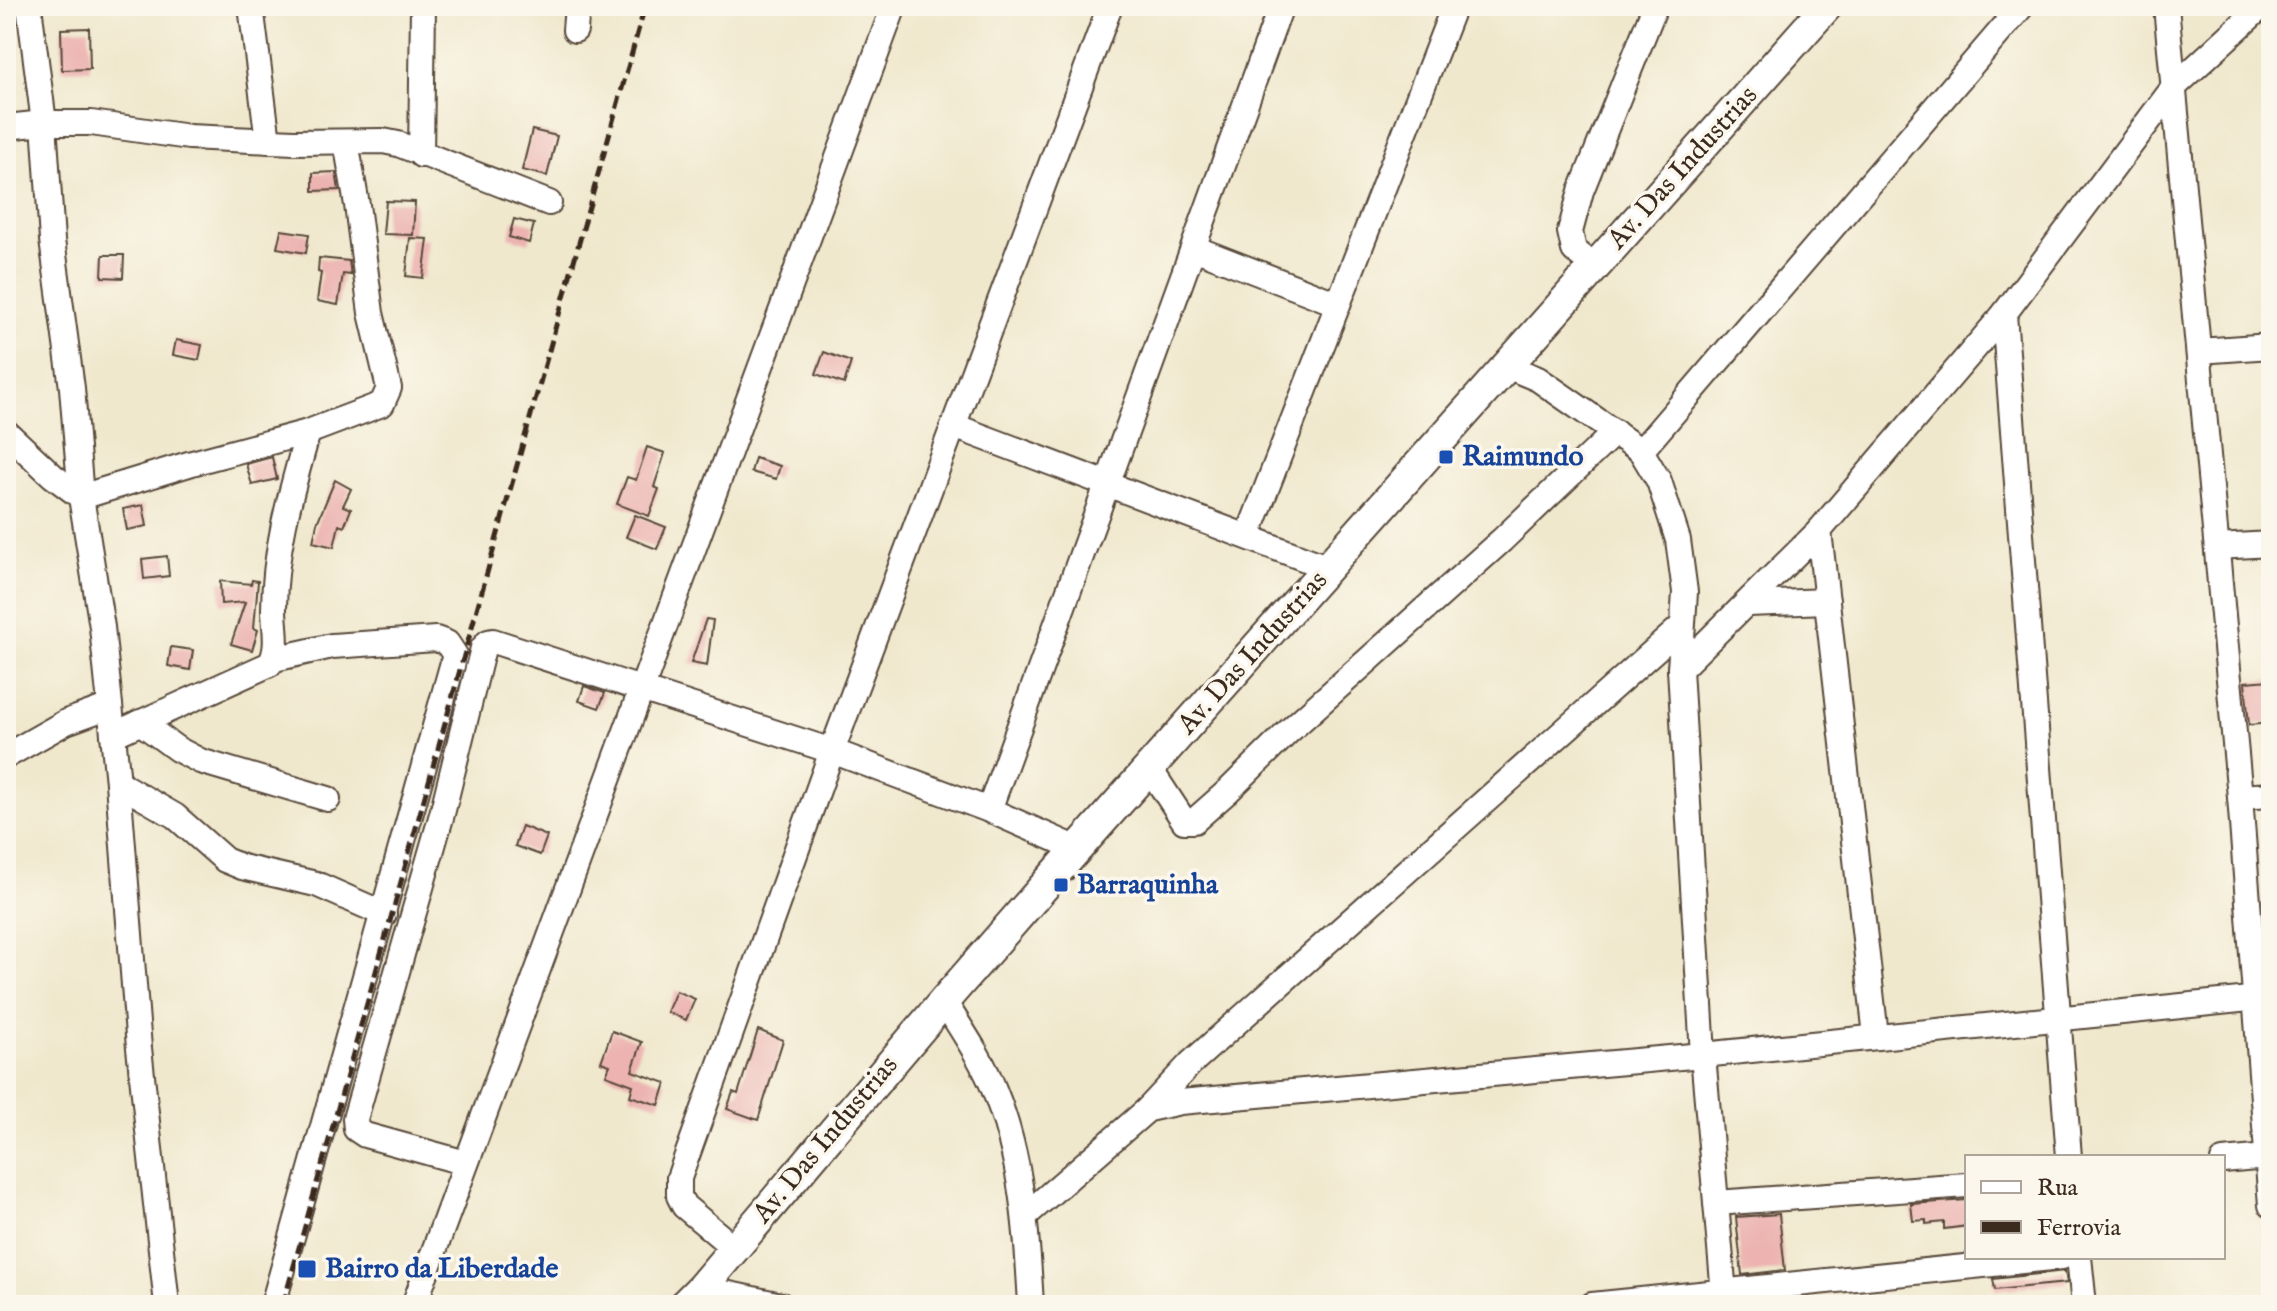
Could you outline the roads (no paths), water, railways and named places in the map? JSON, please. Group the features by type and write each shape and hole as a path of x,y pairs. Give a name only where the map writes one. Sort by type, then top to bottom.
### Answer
{"main road":[{"name":"Av. Das Industrias","path":"689,1300 944,1001 1827,6"}],"street":[{"path":"29,6 44,123 52,240 72,388 81,497 102,627 139,1048 167,1305"},
{"path":"251,6 268,141"},
{"path":"421,155 423,6"},
{"path":"414,1305 894,6"},
{"path":"734,1248 684,1206 679,1196 679,1178 832,751 1110,6"},
{"path":"989,810 1281,6"},
{"path":"1248,536 1454,6"},
{"path":"1595,267 1574,250 1570,232 1581,191 1655,6"},
{"path":"1641,451 2022,6"},
{"path":"2166,6 2240,797 2264,998 2271,1205"},
{"path":"1680,669 1819,531 2004,314 2174,87 2262,6"},
{"path":"6,127 91,123 189,137 398,144 549,203"},
{"path":"81,497 308,432 382,404 389,388 371,313 346,142"},
{"path":"1194,248 1338,304"},
{"path":"2004,314 2069,1155"},
{"path":"2199,351 2271,346"},
{"path":"1507,366 1538,379 1641,451 1659,481 1678,540 1685,592 1680,669 1703,1055 1724,1298"},
{"path":"954,426 1329,568"},
{"path":"113,735 257,671 274,659 278,567 287,507 308,432"},
{"path":"1150,769 1184,821 1194,821 1312,710 1502,540 1615,432"},
{"path":"6,433 81,497"},
{"path":"1819,531 1876,1036"},
{"path":"2217,547 2271,544"},
{"path":"1747,604 1827,601"},
{"path":"1026,1215 1148,1109 1191,1063 1682,626"},
{"path":"273,1305 455,655 447,643 436,639 332,646 274,659"},
{"path":"466,1163 365,1135 356,1129 355,1119 442,814 483,648 488,642 493,641 832,751 989,810 1078,849"},
{"path":"6,756 66,722 110,706"},
{"path":"140,722 177,749 200,761 328,799"},
{"path":"118,783 175,816 225,860 242,867 316,884 384,914"},
{"path":"2240,797 2271,795"},
{"path":"1148,1109 1180,1102 1703,1055 2264,998"},
{"path":"944,1001 993,1085 1014,1154 1026,1215 1031,1305"},
{"path":"2225,1161 2269,1166"},
{"path":"1716,1203 1965,1185"},
{"path":"1592,1305 1724,1298 2046,1259"},
{"path":"2079,1259 2084,1305"},
{"path":"689,1300 781,1305"}],"railway":[{"path":"283,1305 645,6"}],"place":[{"name":"Raimundo","path":"1446,457"},
{"name":"Barraquinha","path":"1061,885"},
{"name":"Bairro da Liberdade","path":"307,1269"}]}
